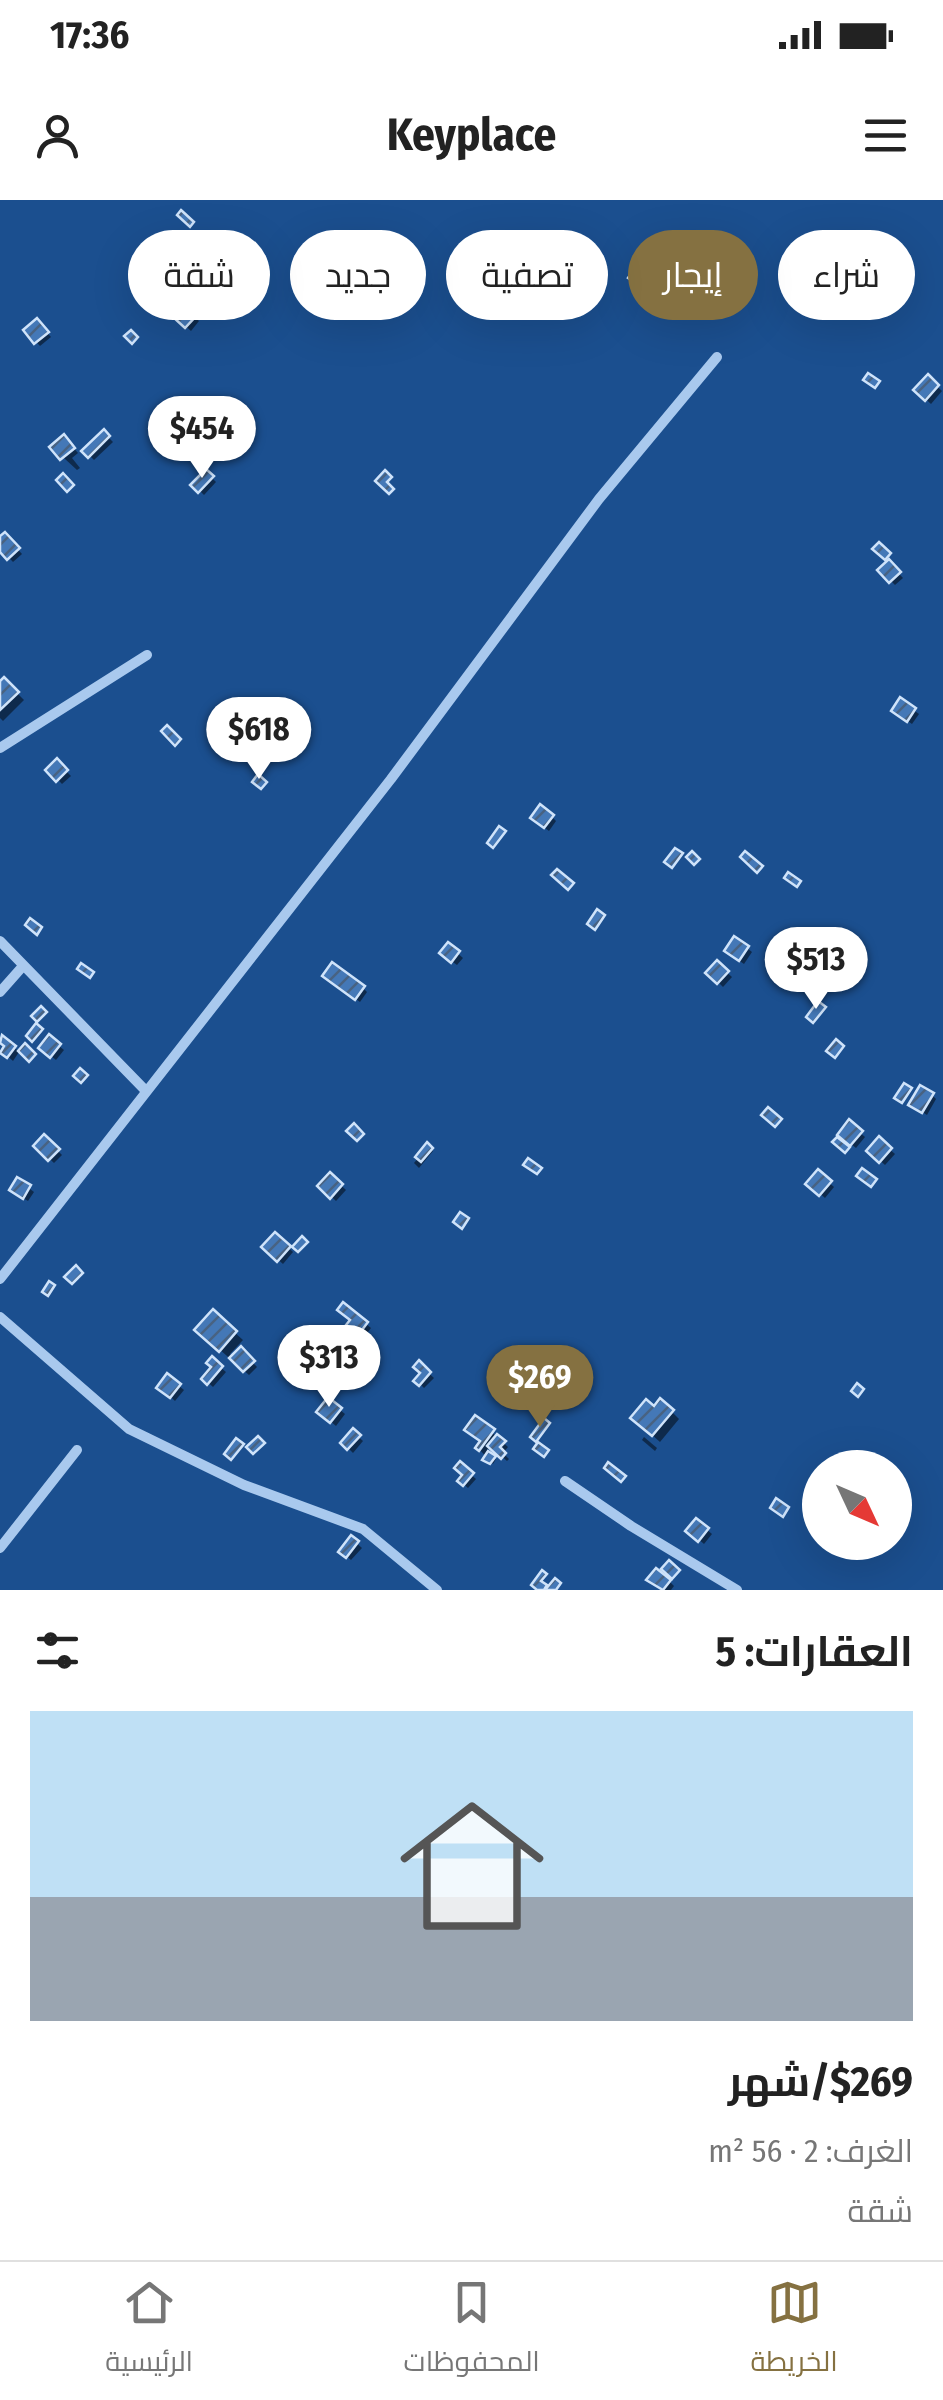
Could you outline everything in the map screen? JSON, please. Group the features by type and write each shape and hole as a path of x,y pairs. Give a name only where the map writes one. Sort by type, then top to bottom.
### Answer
{"street":[{"path":"0,1279 391,779 599,499 717,357"},
{"path":"0,748 147,655"},
{"path":"0,941 146,1091"},
{"path":"0,992 23,966"},
{"path":"0,1317 128,1429 244,1484 363,1529 437,1590"},
{"path":"0,1548 77,1450"},
{"path":"565,1481 737,1590"}],"building":[{"path":"181,210 194,222 190,227 177,215"},
{"path":"37,318 49,332 34,344 23,330"},
{"path":"176,320 192,320 185,328"},
{"path":"131,330 138,337 132,344 124,336"},
{"path":"868,373 880,381 875,388 863,380"},
{"path":"928,374 939,385 925,401 913,390"},
{"path":"104,429 110,436 88,458 81,451"},
{"path":"64,434 75,448 60,460 49,447"},
{"path":"206,469 214,476 198,493 190,485"},
{"path":"385,470 392,477 387,482 394,489 389,494 375,481"},
{"path":"63,473 74,485 67,492 56,480"},
{"path":"5,532 20,548 7,560 0,552 0,536"},
{"path":"879,542 891,553 885,560 872,549"},
{"path":"889,559 901,572 889,583 877,570"},
{"path":"4,677 19,692 0,710 0,681"},
{"path":"900,697 916,708 907,722 891,711"},
{"path":"167,725 181,739 175,746 161,731"},
{"path":"57,758 68,770 56,782 45,770"},
{"path":"258,774 267,782 261,789 252,782"},
{"path":"540,804 554,815 544,828 530,818"},
{"path":"499,826 506,831 493,848 487,843"},
{"path":"675,848 683,853 672,868 664,862"},
{"path":"692,851 700,859 694,865 686,857"},
{"path":"745,851 763,866 757,873 740,857"},
{"path":"557,869 574,883 568,890 551,875"},
{"path":"788,872 801,881 797,887 784,878"},
{"path":"597,909 605,915 595,930 587,924"},
{"path":"30,918 42,927 37,935 25,925"},
{"path":"734,936 749,946 739,961 724,951"},
{"path":"448,942 460,951 451,963 439,953"},
{"path":"717,960 729,971 717,984 705,973"},
{"path":"332,962 365,986 355,1000 322,976"},
{"path":"81,963 94,972 90,978 77,969"},
{"path":"818,1001 826,1007 813,1023 806,1017"},
{"path":"41,1006 47,1012 37,1022 31,1016"},
{"path":"36,1023 43,1029 32,1042 26,1036"},
{"path":"49,1034 61,1044 50,1058 38,1048"},
{"path":"2,1035 16,1046 7,1058 0,1053 4,1046 0,1043"},
{"path":"836,1039 844,1046 835,1058 826,1051"},
{"path":"25,1043 36,1054 29,1062 18,1051"},
{"path":"80,1068 88,1075 81,1083 73,1076"},
{"path":"904,1083 912,1088 902,1103 894,1098"},
{"path":"920,1085 934,1093 922,1113 908,1105"},
{"path":"768,1107 782,1119 775,1127 761,1115"},
{"path":"849,1119 863,1131 850,1146 837,1135"},
{"path":"354,1123 364,1134 357,1141 346,1131"},
{"path":"44,1134 60,1149 48,1161 33,1146"},
{"path":"879,1136 892,1148 879,1163 866,1151"},
{"path":"837,1137 850,1147 845,1153 832,1142"},
{"path":"427,1142 433,1148 421,1162 415,1157"},
{"path":"528,1158 542,1168 537,1174 523,1165"},
{"path":"862,1168 877,1179 871,1187 856,1176"},
{"path":"818,1169 832,1181 819,1196 805,1184"},
{"path":"330,1172 343,1184 330,1199 317,1186"},
{"path":"17,1177 31,1185 23,1199 9,1190"},
{"path":"460,1212 469,1218 462,1229 453,1222"},
{"path":"275,1232 291,1246 277,1262 261,1247"},
{"path":"302,1236 308,1242 298,1252 292,1247"},
{"path":"76,1265 83,1273 72,1284 64,1277"},
{"path":"49,1281 55,1285 48,1296 42,1292"},
{"path":"343,1302 368,1322 356,1338 361,1342 355,1349 338,1335 350,1320 337,1310"},
{"path":"213,1309 237,1331 219,1352 194,1330"},
{"path":"241,1346 255,1361 243,1372 229,1358"},
{"path":"212,1356 223,1366 207,1385 201,1379 211,1367 206,1363"},
{"path":"419,1360 431,1372 419,1386 413,1381 420,1373 413,1367"},
{"path":"167,1373 181,1384 170,1398 156,1388"},
{"path":"857,1383 864,1389 858,1397 851,1391"},
{"path":"328,1397 342,1408 330,1423 316,1412"},
{"path":"660,1398 674,1410 652,1436 630,1418 646,1399 654,1406"},
{"path":"475,1415 495,1429 479,1451 475,1448 480,1441 464,1430"},
{"path":"544,1418 550,1423 536,1442 530,1437"},
{"path":"353,1428 361,1435 347,1450 340,1443"},
{"path":"497,1434 506,1441 500,1447 506,1453 501,1459 487,1446"},
{"path":"258,1436 265,1443 253,1454 246,1447"},
{"path":"236,1438 244,1444 231,1460 224,1454"},
{"path":"538,1442 549,1450 544,1457 533,1449"},
{"path":"488,1451 496,1456 490,1464 482,1460"},
{"path":"460,1461 474,1473 463,1486 457,1481 462,1475 454,1468"},
{"path":"608,1462 626,1476 621,1482 604,1468"},
{"path":"776,1498 789,1507 783,1517 770,1508"},
{"path":"696,1518 709,1528 698,1542 685,1531"},
{"path":"351,1535 359,1541 346,1558 338,1552"},
{"path":"669,1560 680,1570 672,1579 661,1569"},
{"path":"656,1568 671,1580 663,1590 646,1580"},
{"path":"542,1570 547,1574 541,1581 547,1585 544,1590 537,1590 531,1585"},
{"path":"555,1578 561,1583 556,1590 545,1590"}]}
